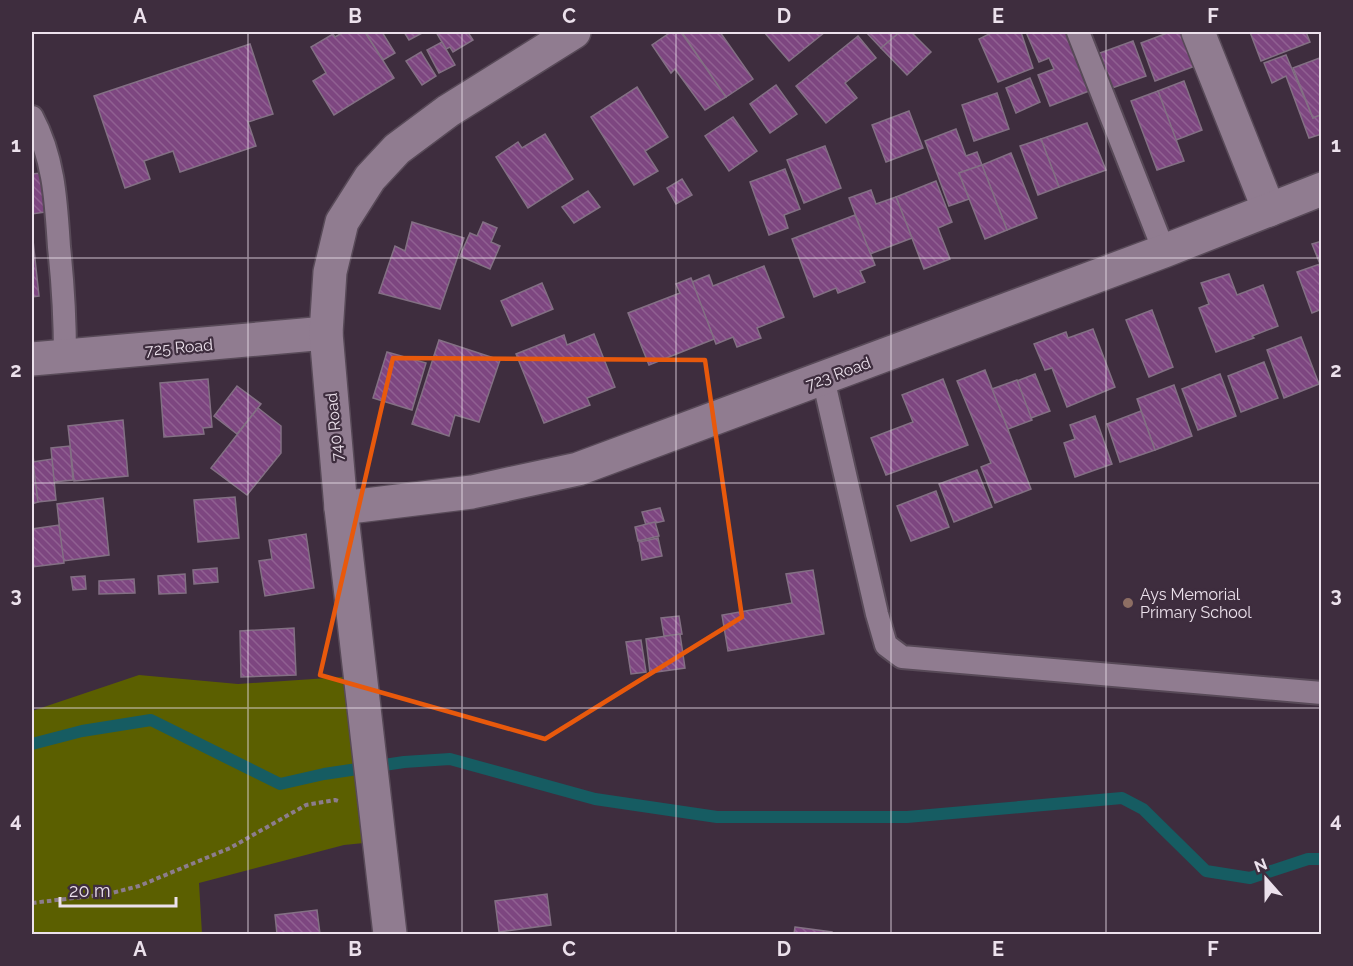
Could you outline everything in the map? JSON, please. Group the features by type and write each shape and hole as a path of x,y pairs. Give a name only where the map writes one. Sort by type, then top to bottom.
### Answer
{"street":[{"name":"740 Road","path":"390,934 341,508 326,333 330,272 342,222 370,178 397,149 448,111 574,32"},
{"path":"1198,32 1269,210"},
{"name":"723 Road","path":"341,508 472,492 578,469 1164,251 1322,189"},
{"name":"725 Road","path":"32,359 326,333"}],"lane":[{"path":"1078,32 1164,251"},
{"path":"32,117 52,167 65,317 65,357"},
{"path":"823,378 877,614 886,645 902,657 1322,693"}],"path":[{"path":"32,903 108,894 139,886 230,848 306,805 335,800 374,802"}],"highlighted area":[{"path":"393,358 705,360 742,617 545,739 320,675"}],"shaded area":[{"path":"139,675 238,684 358,676 374,842 344,845 199,883 202,934 32,934 32,711"}],"building":[{"path":"344,32 365,32 394,78 334,115 313,81 326,73 311,47 333,34 335,37"},
{"path":"365,32 382,32 395,53 383,60"},
{"path":"404,32 424,32 409,40"},
{"path":"436,32 472,32 469,34 473,40 453,52 450,47 446,49"},
{"path":"671,32 681,32 726,97 705,110 675,69 671,73 652,45"},
{"path":"686,32 720,32 753,79 726,97 683,34"},
{"path":"764,32 825,32 789,61"},
{"path":"866,32 900,32 881,48"},
{"path":"900,32 911,32 931,52 907,75 881,48"},
{"path":"993,32 1021,32 1033,68 998,82 979,39"},
{"path":"1026,32 1066,32 1089,91 1050,106 1038,75 1054,69 1049,58 1039,62"},
{"path":"1170,32 1182,32 1195,66 1155,81 1141,43"},
{"path":"1250,32 1277,32 1278,34 1306,32 1310,42 1261,61"},
{"path":"858,36 876,58 845,83 857,98 826,123 796,86"},
{"path":"1133,41 1146,76 1112,88 1100,53"},
{"path":"442,42 455,65 439,73 427,50"},
{"path":"250,44 273,114 248,122 256,146 180,172 173,151 144,161 150,179 125,188 94,96"},
{"path":"421,52 436,76 422,85 406,61"},
{"path":"1286,55 1313,118 1322,114 1322,134 1309,138 1286,76 1272,83 1264,63"},
{"path":"1322,57 1322,114 1313,118 1293,68"},
{"path":"1030,78 1040,102 1016,113 1006,88"},
{"path":"1184,81 1202,130 1176,140 1158,91"},
{"path":"776,85 797,114 770,133 750,104"},
{"path":"637,87 668,137 645,151 658,171 634,185 591,117"},
{"path":"1158,91 1184,161 1157,170 1131,101"},
{"path":"997,93 1009,129 974,141 962,105"},
{"path":"909,111 923,148 886,162 872,125"},
{"path":"733,117 757,151 729,171 705,136"},
{"path":"1087,123 1106,170 1059,187 1041,139"},
{"path":"956,129 966,156 977,152 982,165 959,173 969,199 949,206 925,141"},
{"path":"545,134 573,179 528,208 496,157 518,142 522,148"},
{"path":"1041,139 1059,187 1038,195 1020,146"},
{"path":"825,146 841,188 804,203 787,160"},
{"path":"1011,153 1037,218 1007,230 982,165"},
{"path":"982,165 1007,230 985,239 959,173"},
{"path":"785,169 800,209 784,215 788,228 769,235 750,182"},
{"path":"41,173 45,212 32,214 32,174"},
{"path":"682,179 692,195 676,204 667,188"},
{"path":"936,181 952,222 938,228 950,259 924,269 896,197"},
{"path":"871,190 876,204 896,197 912,238 870,254 849,198"},
{"path":"588,191 600,207 574,223 562,207"},
{"path":"855,215 875,265 860,271 865,282 838,293 836,288 814,297 792,239"},
{"path":"412,222 464,238 440,309 379,293 395,246 405,251"},
{"path":"483,222 497,228 491,242 500,246 490,269 460,256 470,233 477,236"},
{"path":"32,231 39,296 32,297"},
{"path":"1322,241 1322,309 1312,313 1297,272 1320,264 1312,244"},
{"path":"764,266 784,317 757,328 761,338 737,347 733,337 716,344 692,282 709,275 713,286"},
{"path":"1229,274 1237,295 1263,285 1278,326 1216,352 1199,308 1209,304 1201,283"},
{"path":"691,278 714,339 649,365 628,313 680,293 676,284"},
{"path":"542,283 553,309 512,326 501,301"},
{"path":"1152,310 1173,367 1149,377 1126,320"},
{"path":"1093,329 1115,387 1067,407 1052,368 1045,370 1034,344 1066,332 1068,338"},
{"path":"594,334 615,387 587,398 590,405 544,423 516,354 564,335 567,345"},
{"path":"1301,337 1319,384 1284,398 1267,350"},
{"path":"439,340 500,360 479,422 455,415 449,436 412,424"},
{"path":"387,352 426,363 412,410 373,398"},
{"path":"1264,362 1278,398 1241,412 1228,376"},
{"path":"985,370 1031,489 995,503 981,467 991,463 957,381"},
{"path":"1035,374 1050,411 1031,418 1017,381"},
{"path":"1220,374 1236,416 1198,430 1182,389"},
{"path":"208,379 212,427 203,428 204,434 164,437 160,383"},
{"path":"943,379 968,445 886,475 871,438 913,422 902,395"},
{"path":"1017,380 1032,420 1008,429 992,389"},
{"path":"1174,385 1192,436 1155,450 1137,399"},
{"path":"237,386 261,404 237,434 214,416"},
{"path":"258,408 281,426 281,453 247,495 211,468"},
{"path":"1141,411 1155,450 1120,462 1107,424"},
{"path":"1095,416 1112,464 1075,477 1064,443 1075,439 1070,425"},
{"path":"123,420 128,476 74,481 68,426"},
{"path":"32,446 38,502 32,504"},
{"path":"70,446 73,480 54,482 51,448"},
{"path":"52,459 56,500 38,502 33,462"},
{"path":"977,470 992,507 954,522 939,484"},
{"path":"936,491 949,527 911,541 897,506"},
{"path":"235,497 239,538 198,542 194,500"},
{"path":"103,498 109,555 63,561 57,504"},
{"path":"660,508 664,521 646,525 642,512"},
{"path":"655,522 659,536 638,541 635,527"},
{"path":"59,525 64,563 32,567 32,529"},
{"path":"306,534 314,588 265,596 259,561 272,559 269,540"},
{"path":"658,538 662,556 642,560 639,542"},
{"path":"217,568 218,582 194,584 193,570"},
{"path":"813,570 824,634 728,651 722,615 792,603 786,574"},
{"path":"185,574 186,593 159,594 158,576"},
{"path":"85,576 86,589 73,590 71,577"},
{"path":"134,579 135,593 99,594 99,581"},
{"path":"679,616 682,634 664,636 661,618"},
{"path":"294,628 296,675 241,677 240,631"},
{"path":"680,634 685,668 650,673 646,639"},
{"path":"641,640 646,672 631,674 626,642"},
{"path":"547,894 551,925 499,932 495,901"},
{"path":"317,910 320,934 277,934 275,915"},
{"path":"795,927 832,932 832,934 794,934"}],"waterway":[{"path":"32,744 82,731 151,720 280,784 324,774 404,762 450,759 595,799 717,817 907,817 1122,798 1143,809 1206,871 1250,878 1308,859 1322,859"}],"place":[{"name":"Ays Memorial Primary School","path":"1128,603"}]}
